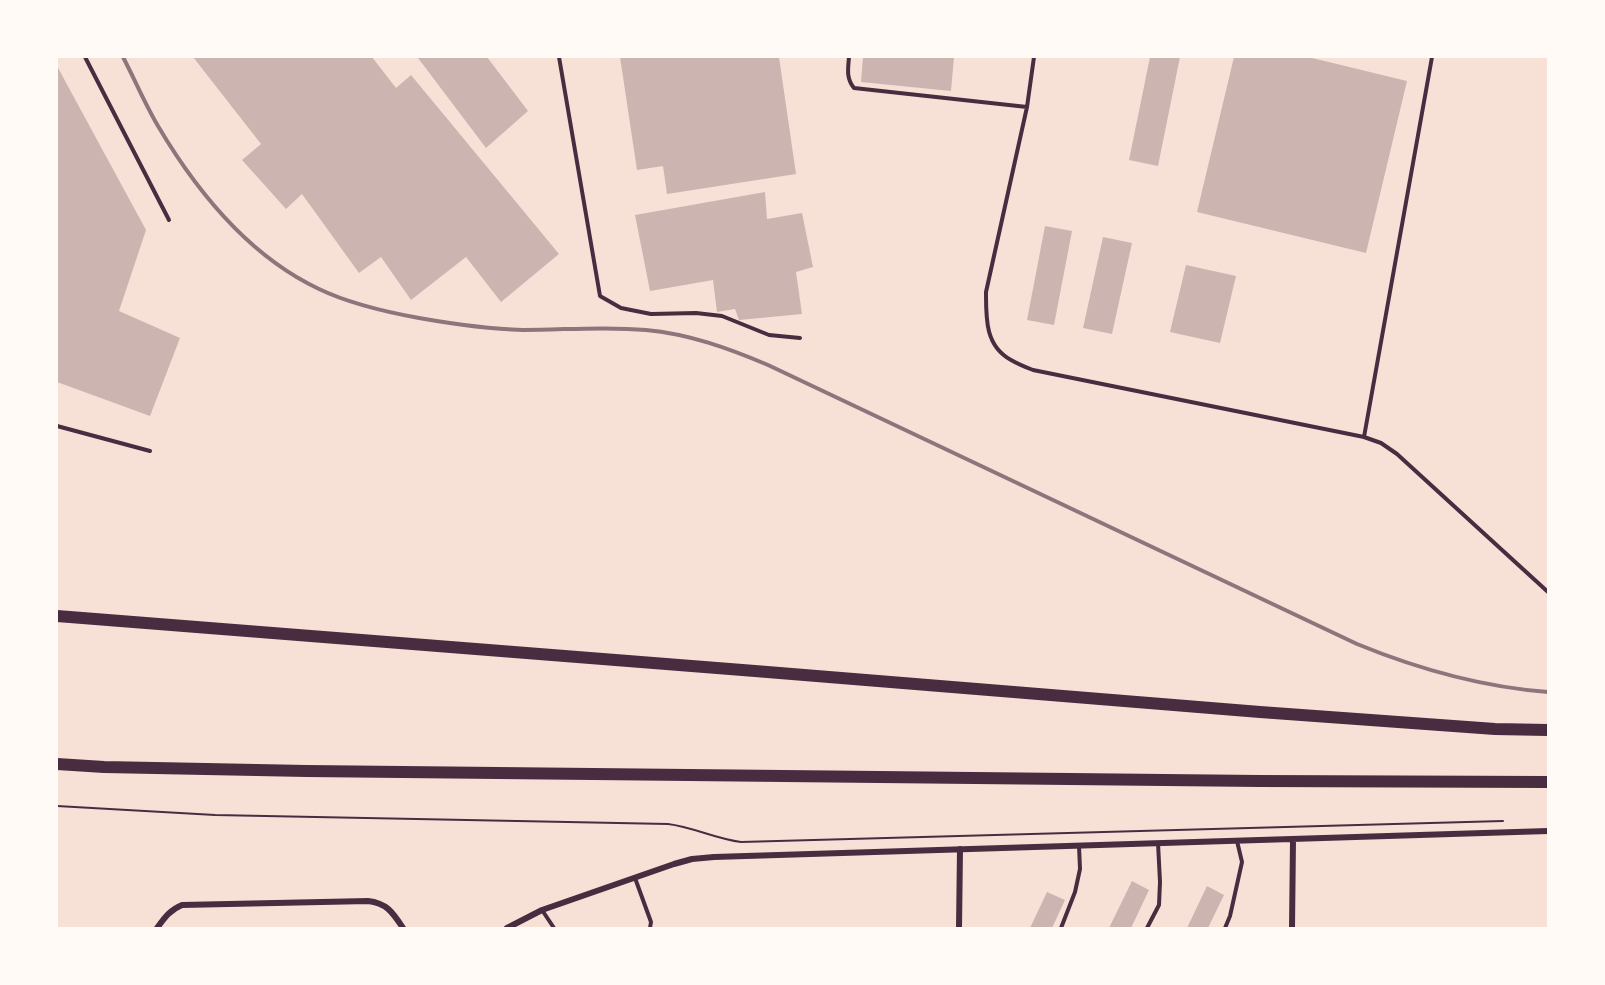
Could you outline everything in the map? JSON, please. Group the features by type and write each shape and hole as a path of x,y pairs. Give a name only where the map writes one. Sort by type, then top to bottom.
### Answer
{"main road":[{"path":"57,616 1284,714 1495,729 1548,730"},
{"path":"57,764 307,771 1548,782"}],"street":[{"path":"507,928 542,910 635,877 674,864 714,857 1548,831"},
{"path":"1292,928 1293,840"},
{"path":"958,928 960,849"},
{"path":"157,928 166,914 182,905 368,901 378,902 388,909 404,928"}],"lane":[{"path":"85,57 169,219"},
{"path":"559,57 600,296 621,308 651,314 696,313 722,316 769,335 800,338"},
{"path":"849,57 847,72 849,81 855,88 1027,107"},
{"path":"1034,57 1027,107 986,292 986,324 994,345 1009,359 1033,370 1364,437 1381,443 1397,454 1548,592"},
{"path":"1364,437 1432,57"},
{"path":"57,426 150,451"},
{"path":"1225,928 1230,916 1242,862 1237,841"},
{"path":"1147,928 1158,905 1160,882 1158,843"},
{"path":"1061,928 1075,892 1080,868 1079,846"},
{"path":"635,877 651,922 650,928"},
{"path":"542,910 554,928"}],"path":[{"path":"57,806 215,815 668,824 741,842 1513,821"}],"building":[{"path":"193,57 372,57 396,88 411,75 559,254 501,302 466,257 411,300 381,257 359,273 302,194 286,209 242,160 261,144"},
{"path":"487,57 528,111 486,148 418,58"},
{"path":"620,57 779,57 796,174 667,194 663,166 637,170"},
{"path":"863,57 954,57 951,91 861,82"},
{"path":"1150,57 1180,57 1158,166 1129,160"},
{"path":"1234,57 1308,57 1407,81 1366,253 1197,212"},
{"path":"57,66 146,230 119,311 180,338 150,416 57,382"},
{"path":"765,192 767,219 802,213 813,267 796,272 802,314 739,320 735,309 717,312 713,280 650,291 635,215"},
{"path":"1045,226 1072,231 1054,325 1027,320"},
{"path":"1103,237 1132,243 1112,334 1083,328"},
{"path":"1186,265 1236,276 1220,343 1170,332"},
{"path":"1132,881 1149,890 1131,928 1109,928"},
{"path":"1207,886 1224,895 1208,928 1187,928"},
{"path":"1047,892 1065,900 1052,928 1030,928"}],"railway":[{"path":"123,57 153,118 173,151 208,198 227,220 270,259 319,289 381,310 458,324 523,330 631,329 693,338 768,365 1357,644 1451,676 1523,690 1548,692"}]}
